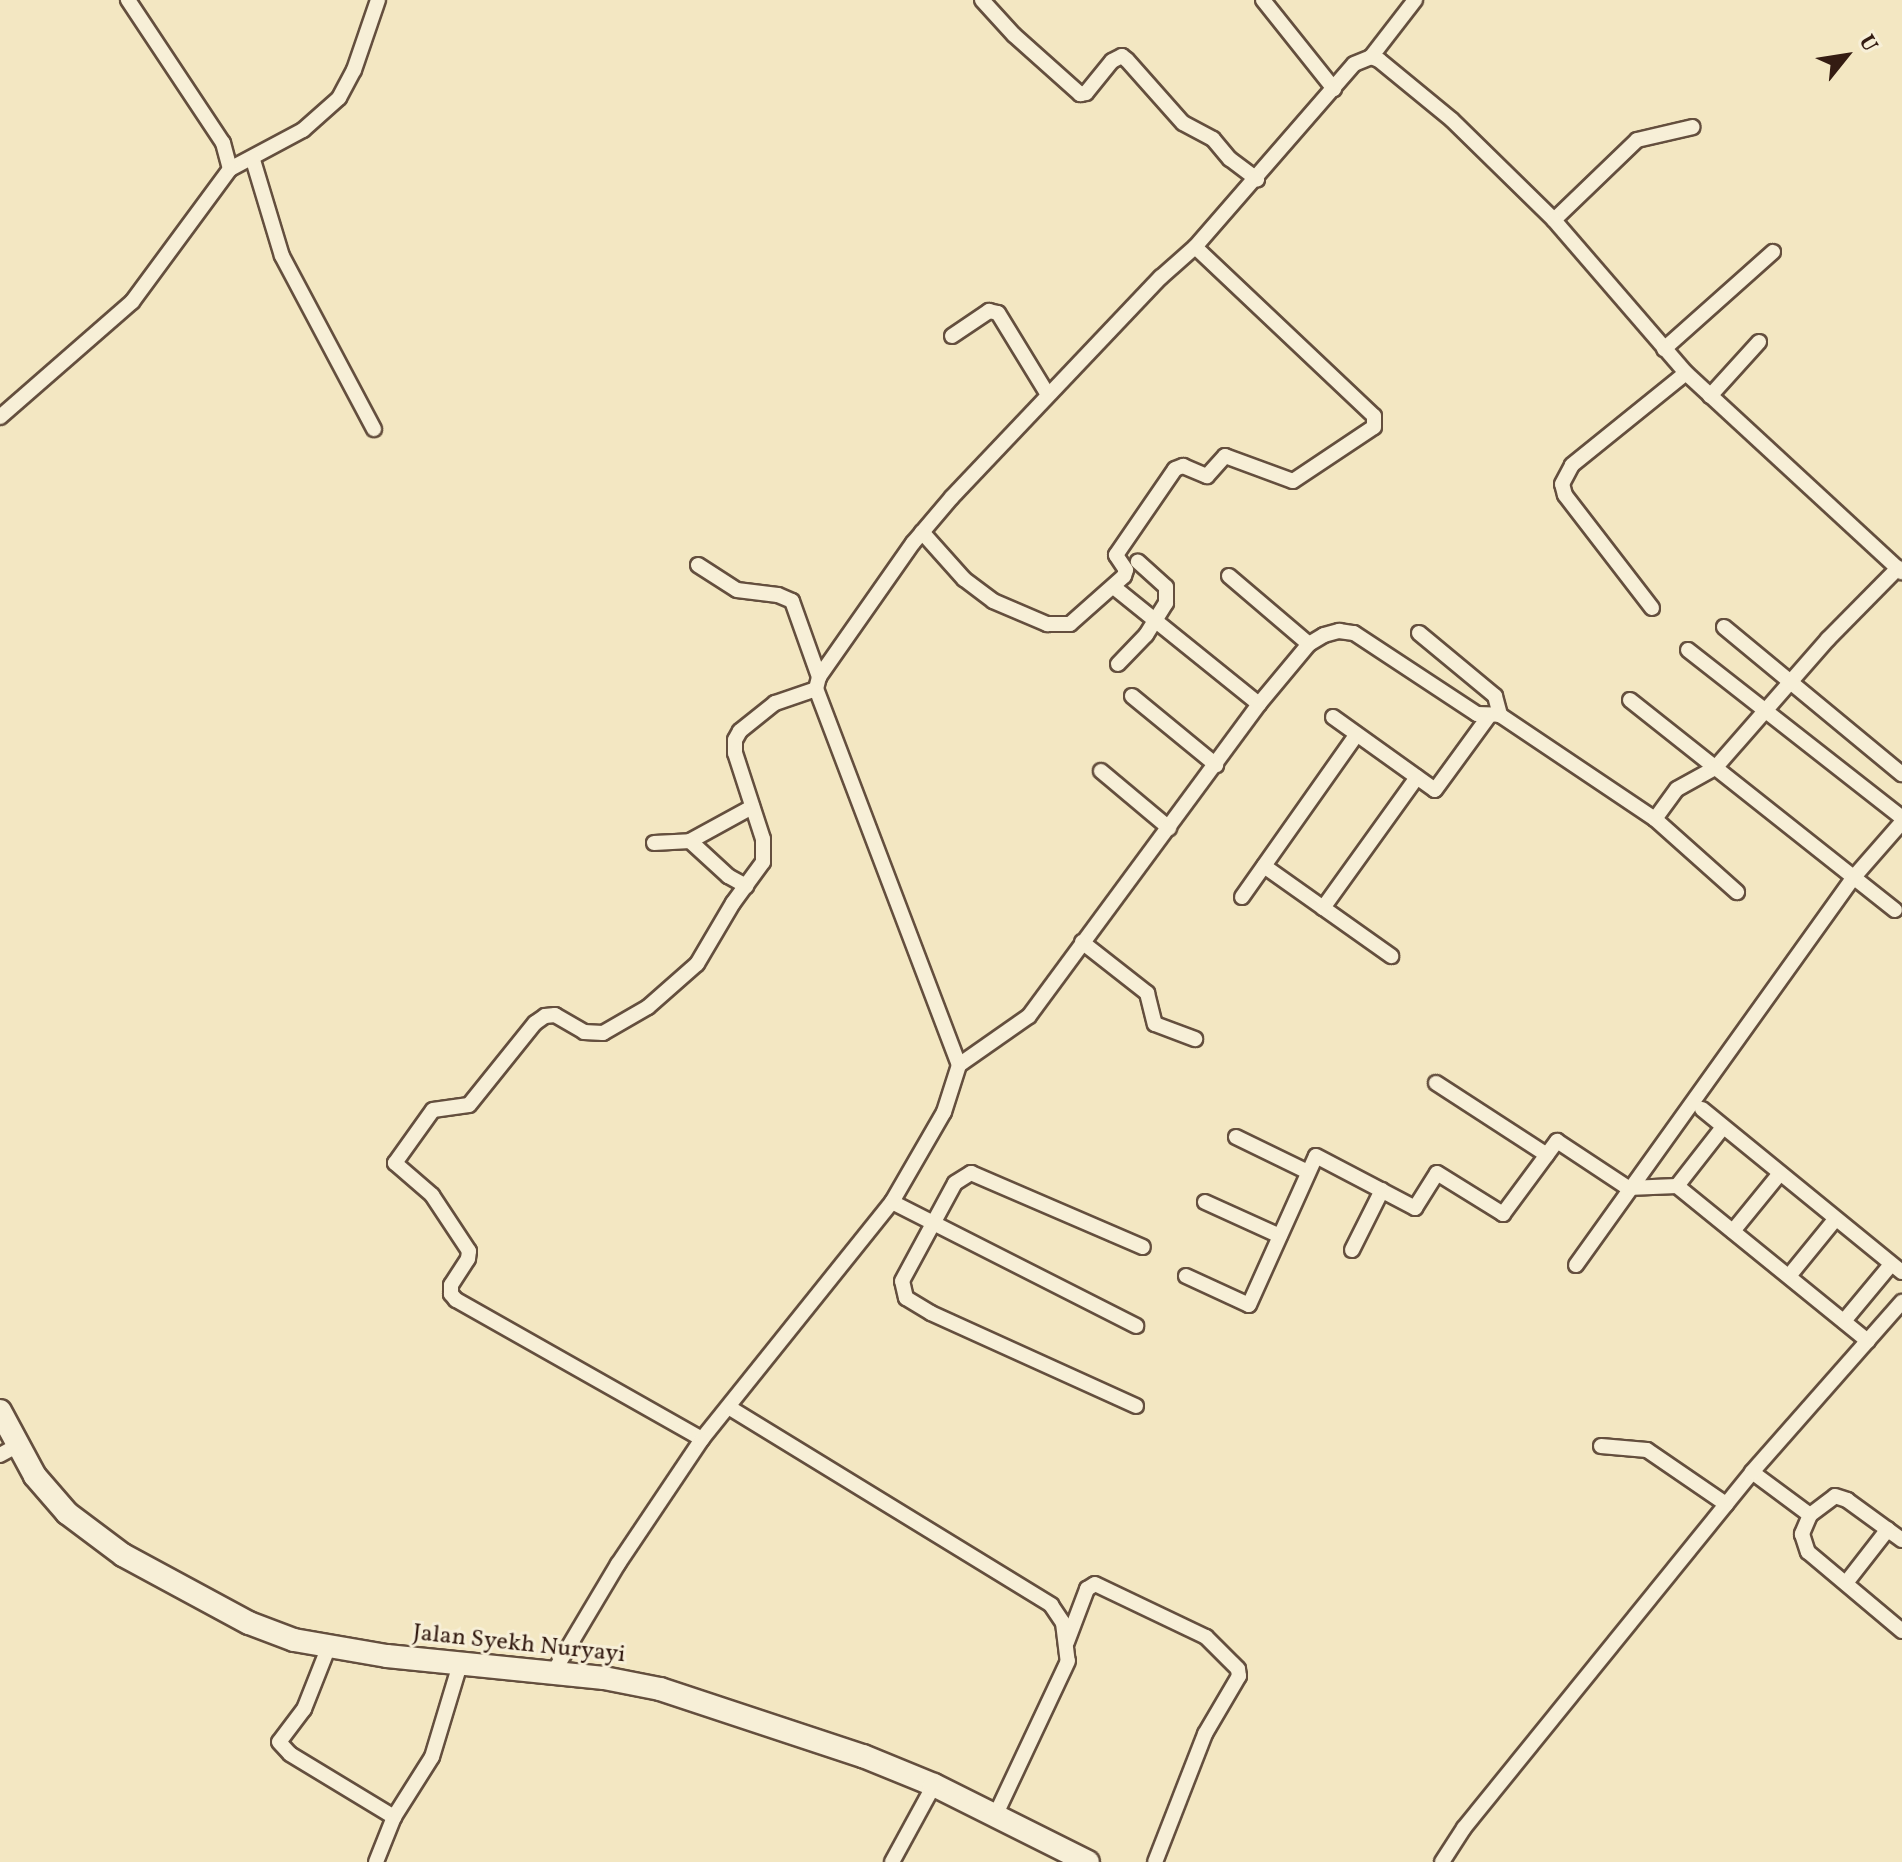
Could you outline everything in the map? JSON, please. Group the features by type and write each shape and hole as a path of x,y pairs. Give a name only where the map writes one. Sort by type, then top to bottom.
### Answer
{"main road":[{"name":"Jalan Syekh Nuryayi","path":"0,1411 9,1450 67,1513 123,1555 249,1623 294,1640 329,1646 660,1689 863,1756 934,1785 1088,1862"}],"street":[{"path":"128,0 223,143 230,169"},
{"path":"0,417 132,302 230,169 253,160 303,130 339,98 354,70 378,0"},
{"path":"982,0 1014,35 1080,94 1086,93 1112,61 1122,56 1183,123 1213,139 1230,159 1257,179"},
{"path":"1263,0 1334,89"},
{"path":"702,1439 456,1300 451,1294 451,1285 468,1259 469,1251 432,1195 395,1163 433,1110 469,1105 535,1023 545,1016 555,1015 592,1034 603,1033 648,1007 697,964 763,862 765,853 735,753 740,731 775,703 818,683 922,532 1048,395 1195,247 1354,64 1371,57 1415,0"},
{"path":"1371,57 1390,68 1452,120 1554,220 1686,373 1899,565 1765,707 1715,768 1677,789 1655,819"},
{"path":"1554,220 1637,140 1693,127"},
{"path":"253,160 282,256 374,429"},
{"path":"922,532 964,579 993,601 1047,624 1070,624 1115,588 1126,572 1116,555 1175,469 1183,466 1207,476 1225,456 1293,481 1370,431 1376,423 1374,416 1195,247"},
{"path":"1664,349 1773,252"},
{"path":"952,336 989,311 998,313 1048,395"},
{"path":"1710,396 1759,342"},
{"path":"1652,608 1565,495 1562,484 1572,465 1686,373"},
{"path":"1118,664 1166,603 1166,587 1138,562"},
{"path":"553,1673 618,1564 702,1439 730,1408 892,1202 944,1112 959,1065 818,683 792,601 778,595 737,590 698,565"},
{"path":"1229,576 1309,644"},
{"path":"1115,588 1259,704"},
{"path":"1724,627 1902,774"},
{"path":"959,1065 1018,1026 1054,984 1259,704 1309,644 1339,631 1354,633 1477,714 1494,715 1655,819 1737,892"},
{"path":"1333,717 1435,790 1494,715 1495,696 1419,633"},
{"path":"1576,1265 1628,1188 1853,878 1902,820 1765,707 1688,650"},
{"path":"1132,696 1216,765"},
{"path":"1630,700 1895,910"},
{"path":"1242,897 1357,734"},
{"path":"1101,771 1169,828"},
{"path":"1323,908 1417,777"},
{"path":"654,843 690,841 752,807"},
{"path":"690,841 728,876 746,886"},
{"path":"1264,866 1391,956"},
{"path":"1082,942 1147,993 1155,1024 1195,1039"},
{"path":"1436,1083 1547,1155"},
{"path":"1702,1109 1895,1270 1844,1321"},
{"path":"1677,1186 1720,1131"},
{"path":"1236,1137 1308,1172"},
{"path":"1186,1276 1249,1305 1316,1156 1415,1208 1437,1173 1503,1214 1557,1141 1628,1188 1677,1186 1868,1341"},
{"path":"1136,1406 931,1313 906,1298 902,1281 955,1183 971,1173 1143,1247"},
{"path":"1733,1231 1777,1177"},
{"path":"1352,1250 1382,1190"},
{"path":"892,1202 1136,1326"},
{"path":"1205,1202 1280,1236"},
{"path":"1789,1276 1833,1222"},
{"path":"1442,1862 1464,1828 1752,1472 1902,1302"},
{"path":"730,1408 1036,1593 1051,1605 1063,1623 1068,1661 995,1816"},
{"path":"1601,1446 1647,1450 1726,1504"},
{"path":"1752,1472 1810,1515"},
{"path":"1901,1629 1803,1544 1802,1534 1810,1515 1835,1496 1847,1500 1902,1540"},
{"path":"1846,1583 1888,1529"},
{"path":"1067,1642 1087,1589 1095,1584 1206,1637 1238,1669 1239,1676 1205,1734 1155,1862"},
{"path":"329,1646 304,1709 279,1742 290,1754 394,1817"},
{"path":"376,1862 394,1817 432,1757 460,1664"},
{"path":"892,1862 934,1785"}]}
